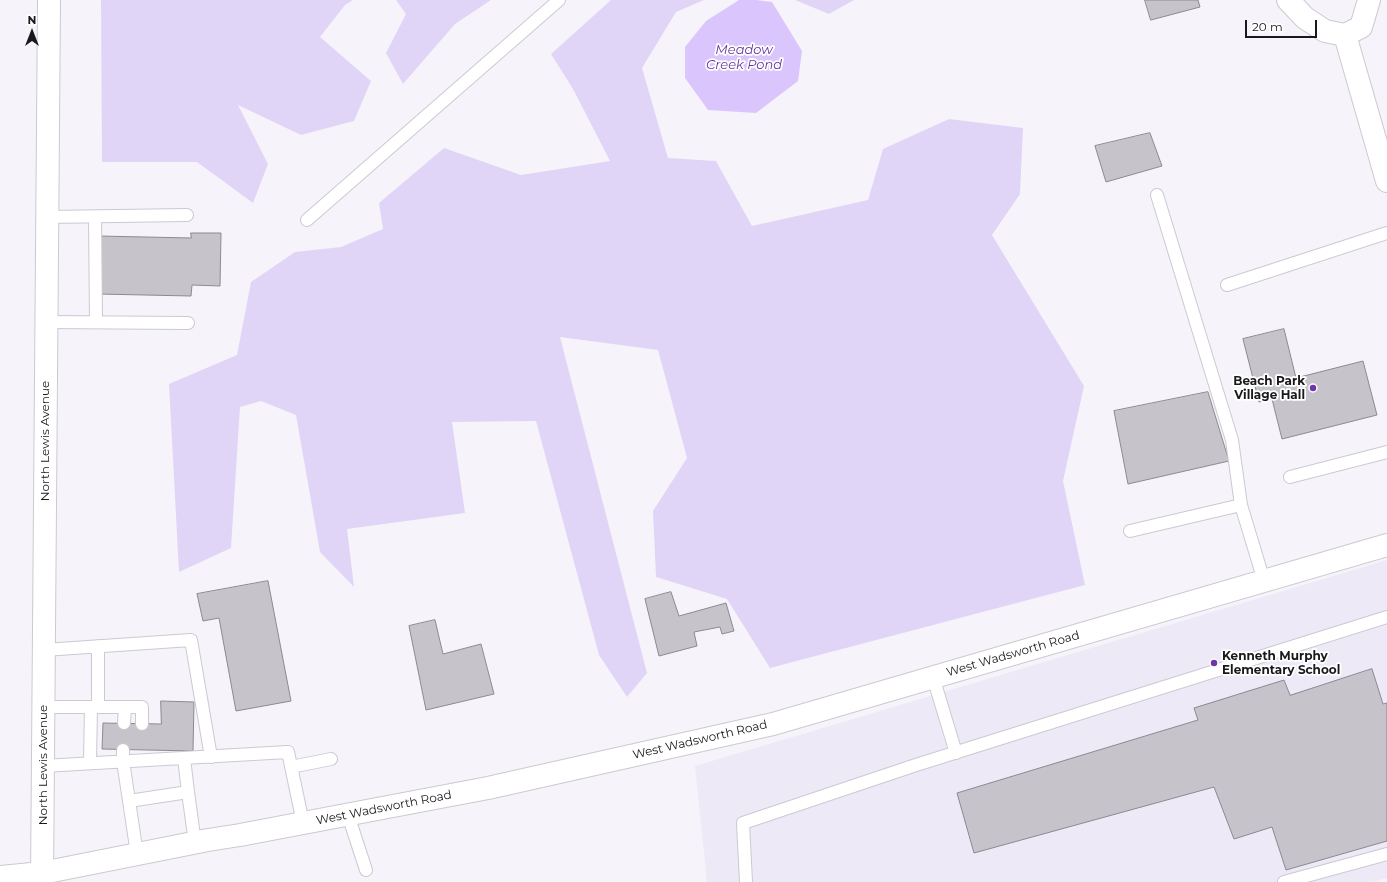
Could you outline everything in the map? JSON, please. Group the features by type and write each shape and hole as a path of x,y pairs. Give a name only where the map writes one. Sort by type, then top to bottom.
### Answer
{"main road":[{"name":"North Lewis Avenue","path":"42,878 49,0"},
{"path":"1288,0 1305,18 1325,31 1345,35 1361,27 1369,0"},
{"path":"1345,35 1387,181"},
{"name":"West Wadsworth Road","path":"0,877 42,878 137,854 488,788 773,724 1387,545"}],"lane":[{"path":"307,220 559,0"},
{"path":"1157,195 1232,440 1241,505 1264,581"},
{"path":"47,217 187,215"},
{"path":"95,217 96,322"},
{"path":"1227,285 1387,233"},
{"path":"46,322 188,323"},
{"path":"1290,477 1387,452"},
{"path":"1130,531 1241,505"},
{"path":"746,882 743,823 956,753 1387,617"},
{"path":"44,650 191,640 211,757"},
{"path":"90,763 98,646"},
{"path":"933,677 956,753"},
{"path":"43,707 142,707 142,724"},
{"path":"124,723 125,707"},
{"path":"43,766 90,763 123,756 142,755 184,758 288,752 303,823"},
{"path":"123,756 137,854"},
{"path":"184,758 194,843"},
{"path":"291,767 331,759"},
{"path":"129,801 188,792"},
{"path":"348,815 366,870"},
{"path":"1284,882 1387,854"}],"shaded area":[{"path":"101,0 353,0 345,5 320,37 371,81 354,121 301,135 238,105 268,164 253,203 197,162 102,162"},
{"path":"396,0 491,0 455,24 403,84 386,53 406,14"},
{"path":"611,0 704,0 676,12 642,68 668,158 716,161 752,226 868,200 883,149 949,119 1023,128 1020,194 992,235 1084,386 1063,481 1085,585 770,668 727,599 656,577 653,511 687,458 658,350 560,337 647,673 627,697 599,655 536,421 452,422 465,513 347,529 354,587 320,552 296,415 261,401 240,407 231,548 179,572 169,384 237,355 251,282 295,252 341,247 383,229 379,203 444,148 521,175 610,161 573,89 551,54"},
{"path":"795,0 854,0 829,14"},
{"name":"Kenneth Murphy Elementary School","path":"1387,560 1387,878 1373,882 707,882 695,766"}],"water":[{"name":"Meadow Creek Pond","path":"739,0 772,2 802,51 798,81 756,113 708,110 685,78 685,47 706,21"}],"building":[{"path":"1145,0 1198,0 1200,7 1151,20"},
{"path":"1150,133 1162,166 1106,182 1095,146"},
{"path":"191,233 221,233 220,286 192,285 191,296 98,294 99,236 191,238"},
{"name":"Beach Park Village Hall","path":"1284,329 1296,378 1363,361 1377,415 1282,439 1272,399 1259,402 1243,339"},
{"path":"1208,392 1229,461 1128,484 1114,411"},
{"path":"268,581 291,701 236,711 219,618 203,621 197,594"},
{"path":"671,592 679,616 726,603 734,631 722,634 720,627 694,632 697,646 659,656 645,599"},
{"path":"435,620 443,654 481,644 494,694 426,710 409,626"},
{"path":"1372,669 1383,704 1387,703 1387,841 1286,870 1272,827 1234,839 1214,787 974,853 957,793 1198,720 1194,708 1284,680 1290,695"},
{"path":"161,701 194,702 193,751 102,749 103,723 161,724"}],"place":[{"name":"Beach Park Village Hall","path":"1313,388"},
{"name":"Kenneth Murphy Elementary School","path":"1214,663"}]}
